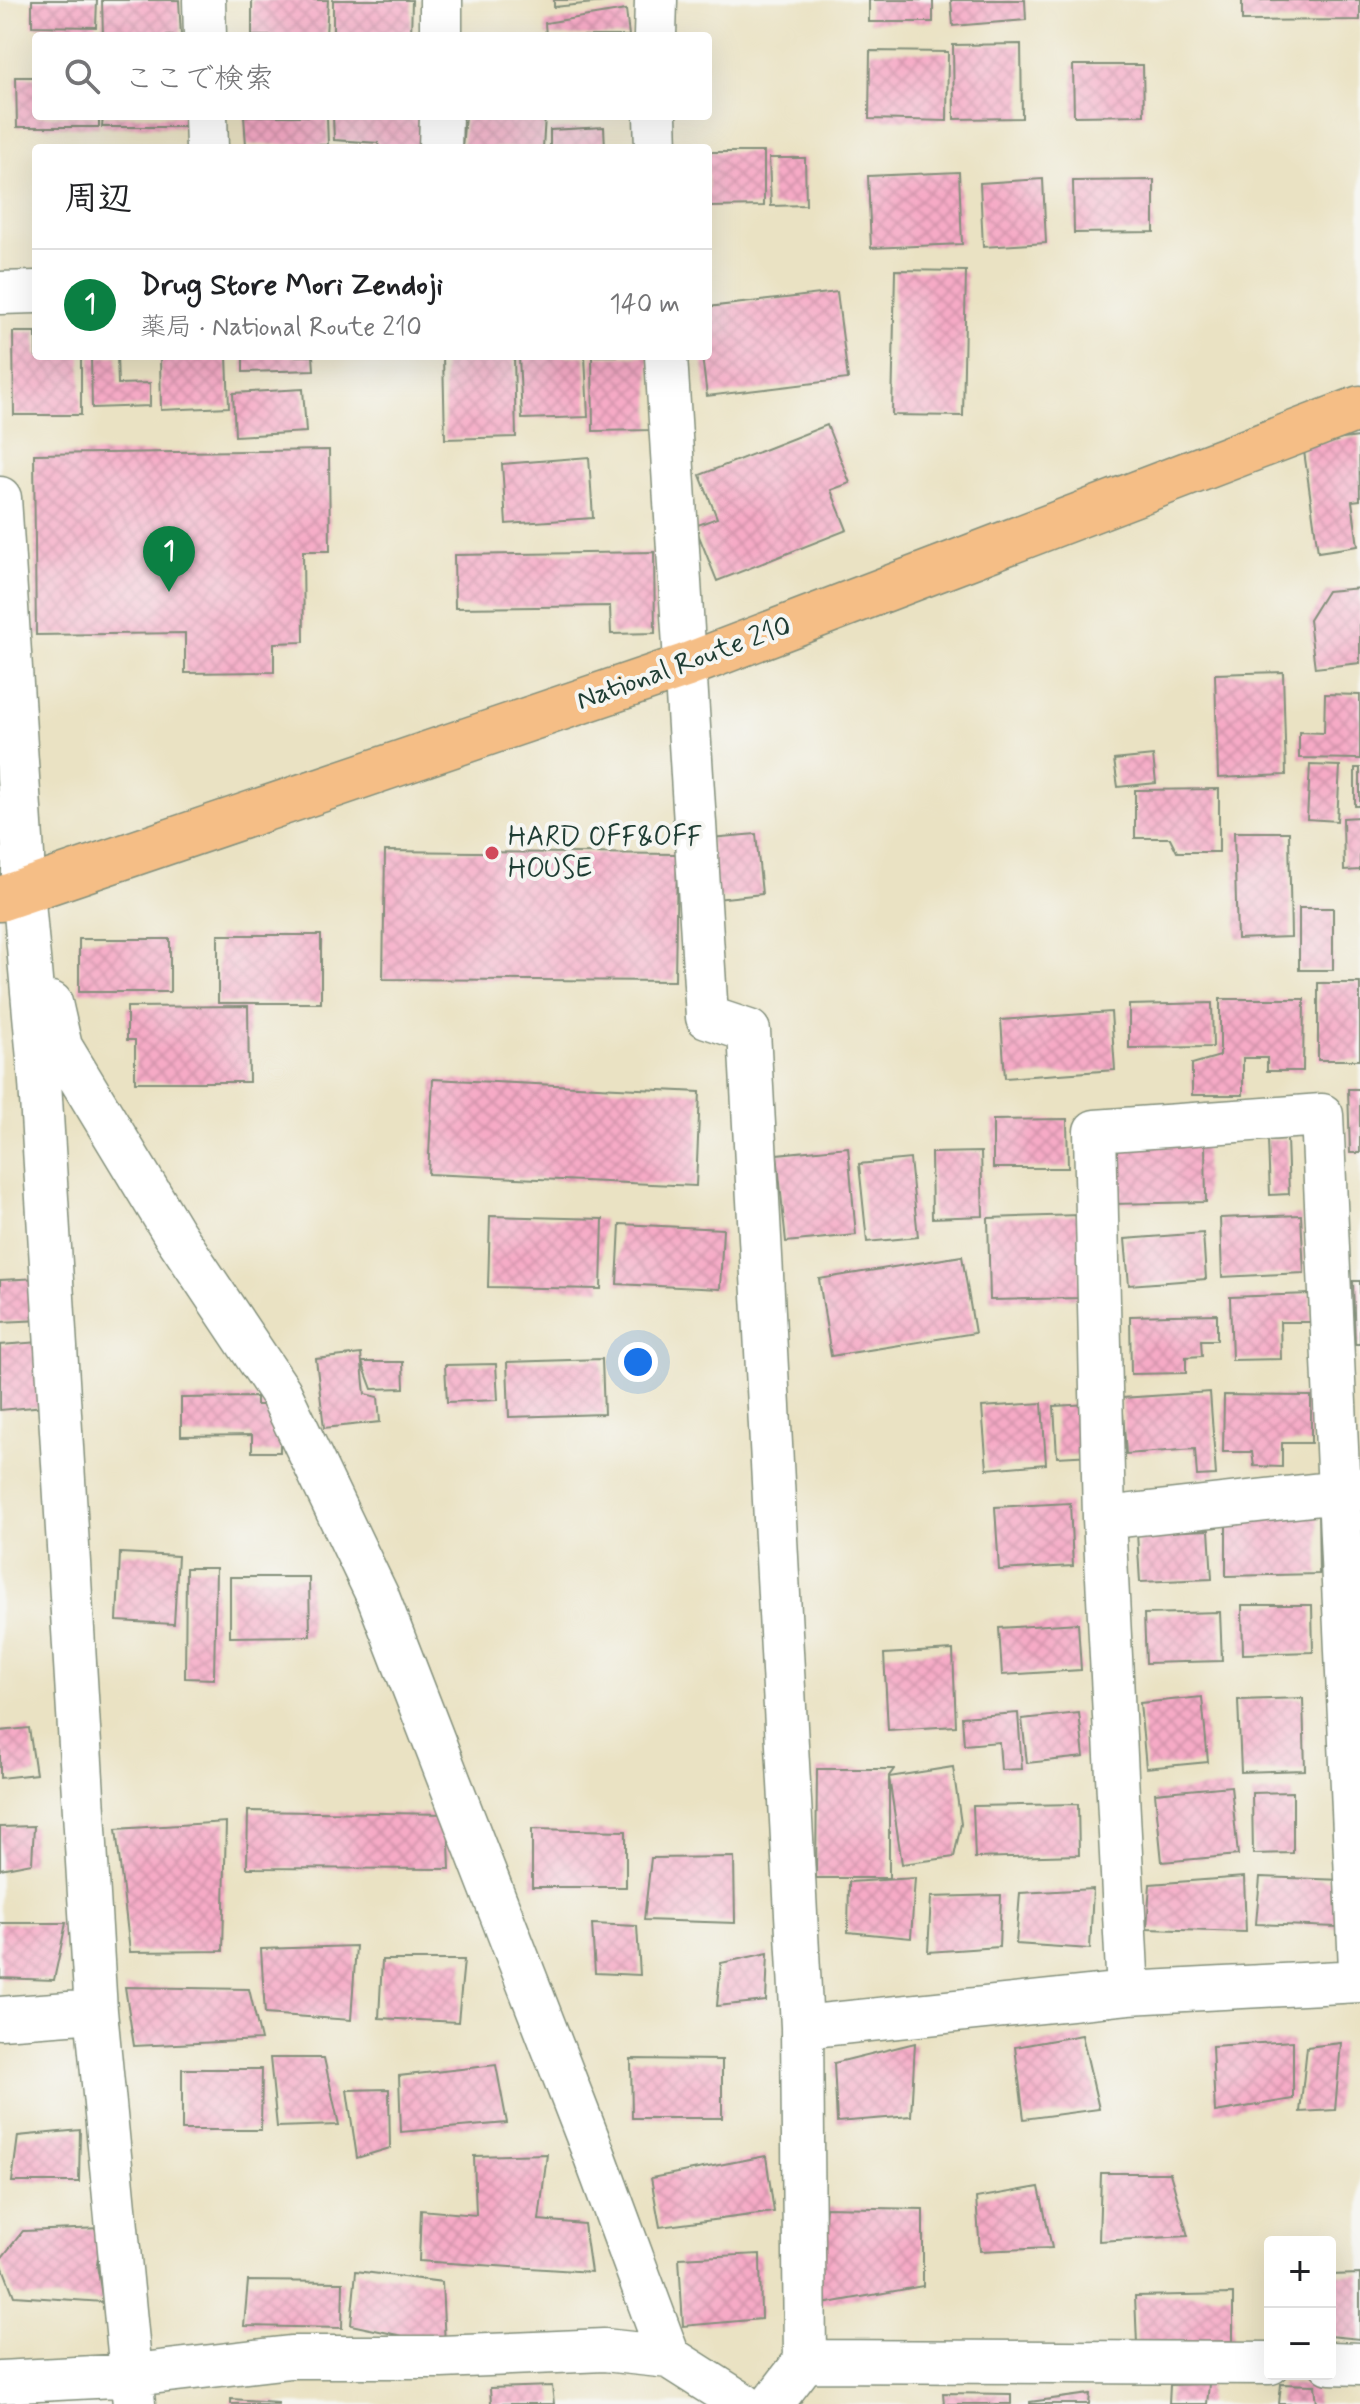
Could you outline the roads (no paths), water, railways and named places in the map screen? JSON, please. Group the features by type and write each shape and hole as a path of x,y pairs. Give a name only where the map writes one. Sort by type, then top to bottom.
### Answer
{"highway":[{"name":"National Route 210","path":"11,894 685,666 1360,408"}],"street":[{"path":"204,0 205,32"},
{"path":"441,0 441,32"},
{"path":"655,32 656,0"},
{"path":"206,120 207,144"},
{"path":"440,144 441,120"},
{"path":"655,120 656,144"},
{"path":"0,293 32,292"},
{"path":"666,360 707,1017 749,1031 802,2027 805,2361 772,2404"},
{"path":"1,521 23,855 11,894 40,1082 96,2011 134,2389"},
{"path":"11,894 61,1047 173,1232 280,1392 378,1597 594,2154 669,2357"},
{"path":"1128,1993 1104,1518 1095,1131 1322,1115 1349,1490 1360,1969"},
{"path":"1104,1518 1349,1490"},
{"path":"802,2027 1128,1993 1360,1981"},
{"path":"0,2018 96,2011"},
{"path":"0,2382 134,2389 290,2357 441,2357 604,2350 669,2357 743,2404"},
{"path":"805,2361 1264,2363"},
{"path":"1336,2363 1360,2364"}],"place":[{"name":"Drug Store Mori Zendoji","path":"169,592"},
{"name":"HARD OFF&OFF HOUSE","path":"492,853"}]}
